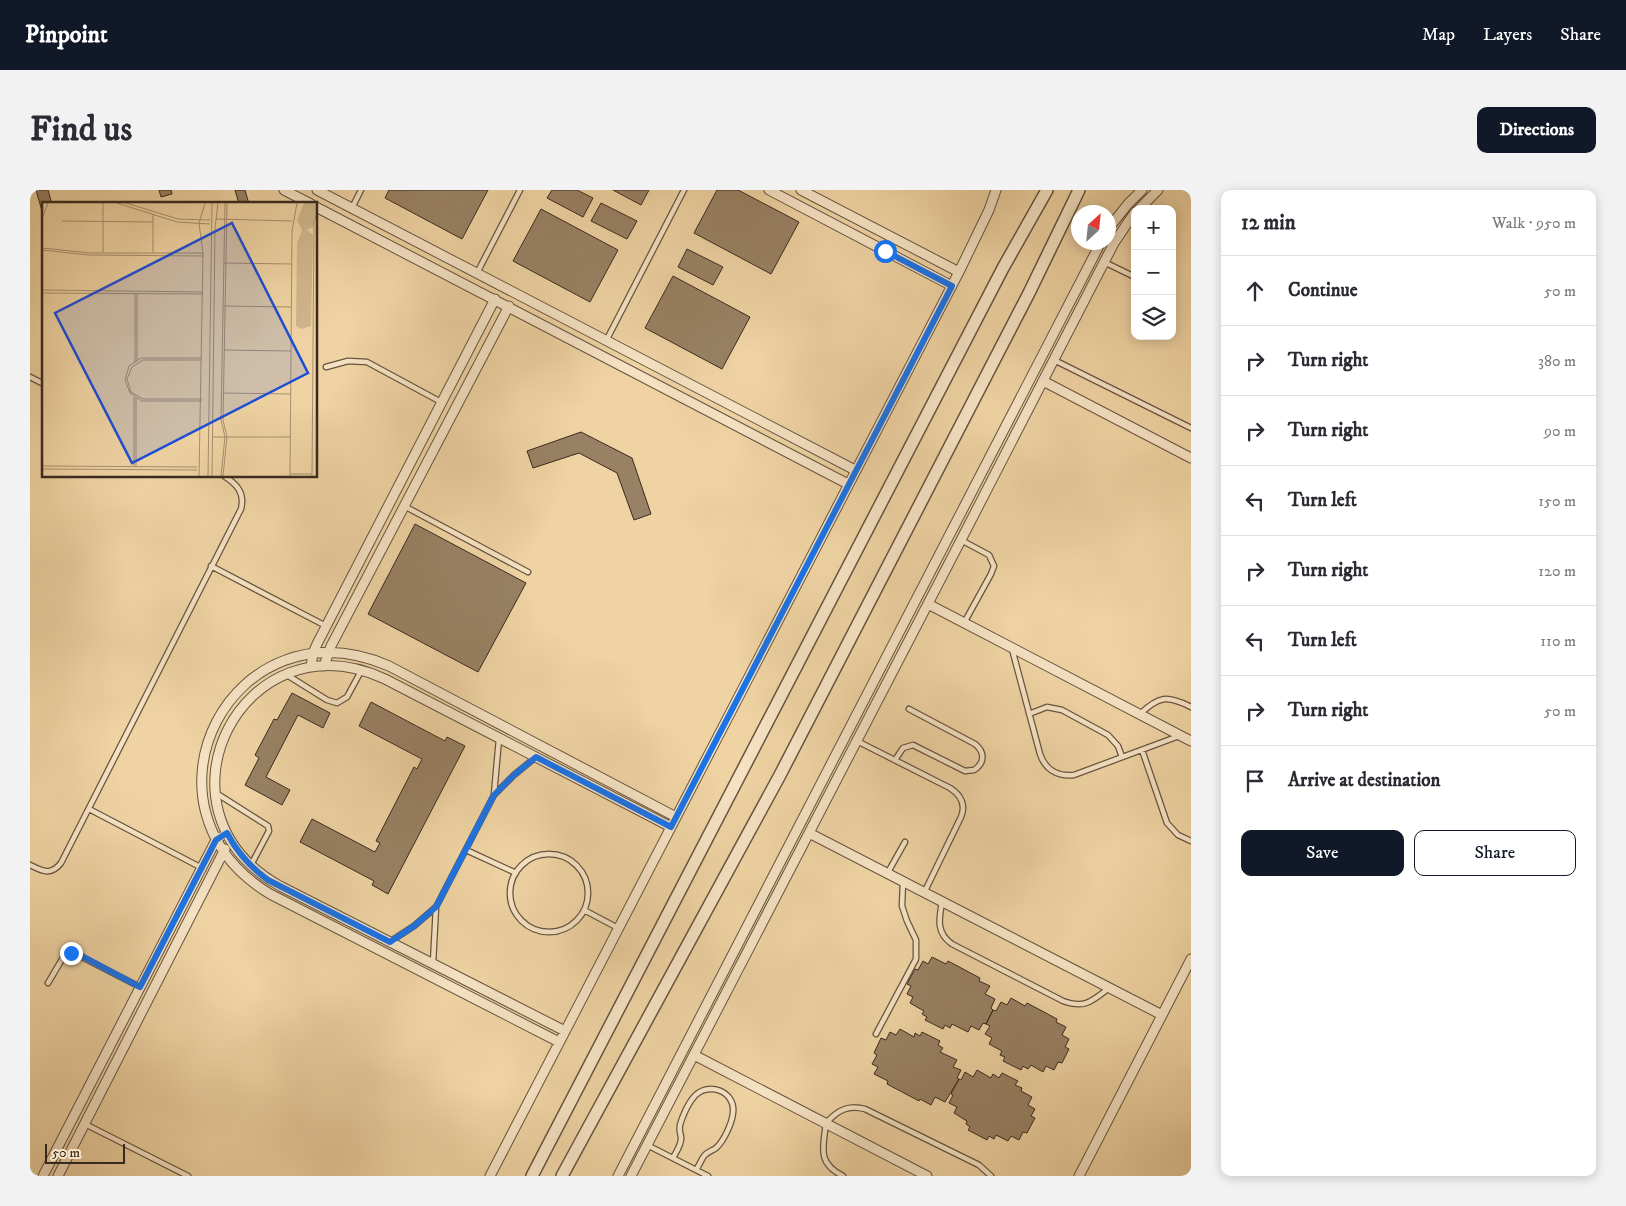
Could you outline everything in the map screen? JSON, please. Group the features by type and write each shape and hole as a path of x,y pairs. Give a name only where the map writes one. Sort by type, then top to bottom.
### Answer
{"street":[{"path":"284,190 307,202"},
{"path":"317,190 855,470"},
{"path":"769,190 952,286"},
{"path":"802,190 959,272"},
{"path":"490,1176 952,286 989,210 996,190"},
{"path":"532,1176 1003,268 1047,190"},
{"path":"562,1176 780,776 1025,302 1079,190"},
{"path":"1116,219 1142,190"},
{"path":"1142,205 1158,190"},
{"path":"318,207 848,484"},
{"path":"631,1176 1104,262 1119,234 1131,218"},
{"path":"618,1176 1097,250"},
{"path":"311,667 313,653 326,626 495,299"},
{"path":"324,666 328,652 509,306"},
{"path":"480,327 494,334"},
{"path":"1043,381 1191,458"},
{"path":"928,604 1191,741"},
{"path":"559,1042 270,894 246,878 236,868 216,840 204,806 201,778 205,751 214,724 229,700 249,680 273,665 313,653 328,652 359,656 389,666 676,816"},
{"path":"565,1031 268,880 251,866 233,844 220,817 215,794 215,778 218,752 222,739 231,722 252,696 285,674 311,667 324,666 362,669 385,679 671,827"},
{"path":"43,1176 216,840 227,833"},
{"path":"809,833 1162,1015"},
{"path":"58,1176 224,852 233,844"},
{"path":"1078,1176 1191,959"},
{"path":"694,1055 927,1176"}],"lane":[{"path":"352,208 361,190"},
{"path":"477,273 520,190"},
{"path":"606,340 684,190"},
{"path":"1104,262 1131,275"},
{"path":"1054,360 1191,428"},
{"path":"326,367 348,361 367,362 442,402"},
{"path":"30,377 42,383"},
{"path":"30,865 44,872 52,871 59,866 89,809 242,504 239,489 227,478"},
{"path":"404,506 528,572"},
{"path":"961,540 989,555 994,566 964,623"},
{"path":"211,566 326,626"},
{"path":"1012,648 1042,760 1055,773 1067,776 1074,775 1180,736"},
{"path":"285,674 326,700 337,702 347,697 362,669"},
{"path":"1140,714 1152,703 1166,698 1176,700 1191,707"},
{"path":"1029,714 1048,707 1062,710 1108,735 1118,746 1122,757"},
{"path":"895,760 903,748 913,745 966,772 978,768 982,761 982,753 975,744 909,709"},
{"path":"494,795 500,738"},
{"path":"857,741 955,791 963,803 961,817 924,893"},
{"path":"1142,750 1167,823 1174,831 1191,842"},
{"path":"390,942 414,926 436,907 494,795 536,757"},
{"path":"215,794 268,826 268,834 251,866"},
{"path":"89,809 202,868"},
{"path":"887,874 905,842"},
{"path":"466,850 516,873"},
{"path":"541,855 557,855 571,861 582,872 588,887 587,903 584,910 575,922 561,930 546,931 531,927 519,917 512,903 511,888 516,873 526,861 541,855"},
{"path":"876,1034 916,959 916,940 906,921 902,906 903,882"},
{"path":"942,902 939,919 940,929 944,938 952,944 1063,1001 1073,1004 1088,1003 1109,988"},
{"path":"433,964 436,907"},
{"path":"584,910 619,928"},
{"path":"48,983 64,956 74,953 140,987"},
{"path":"673,1158 680,1144 680,1126 692,1100 699,1092 704,1090 719,1090 731,1100 733,1116 719,1145 704,1157 696,1170"},
{"path":"843,1176 829,1167 824,1158 823,1148 826,1123 841,1110 856,1107 865,1109 979,1165 992,1176"},
{"path":"84,1124 188,1176"},
{"path":"647,1145 708,1176"}],"building":[{"path":"36,190 48,190 51,202 42,202 42,211"},
{"path":"159,190 171,190 172,194 161,197"},
{"path":"235,190 245,190 248,202 238,202"},
{"path":"389,190 488,190 462,239 385,198"},
{"path":"552,190 577,190 593,198 583,217 547,198"},
{"path":"613,190 649,190 641,205"},
{"path":"717,190 738,190 799,222 771,274 694,233"},
{"path":"601,203 637,221 627,239 591,221"},
{"path":"541,209 618,250 590,302 513,261"},
{"path":"687,249 723,267 713,285 678,267"},
{"path":"673,276 750,317 722,369 645,328"},
{"path":"581,432 632,458 651,514 634,520 617,473 579,453 533,468 527,451"},
{"path":"415,524 526,583 478,672 368,614"},
{"path":"292,693 330,713 323,728 298,715 266,777 290,790 282,805 245,785 259,758 255,755 274,719 277,720"},
{"path":"371,702 445,741 447,737 465,746 388,894 372,885 374,881 300,842 312,819 375,852 380,843 376,841 414,767 417,769 422,759 359,726"},
{"path":"932,957 946,964 948,961 980,978 979,981 990,986 985,994 995,999 991,1008 993,1010 986,1024 983,1023 979,1030 971,1026 968,1032 952,1024 950,1028 945,1025 943,1029 925,1020 927,1017 922,1014 924,1011 910,1003 913,997 907,994 911,986 907,984 915,969 918,970 923,961 928,964"},
{"path":"1011,998 1025,1006 1027,1003 1057,1019 1056,1022 1066,1027 1062,1035 1069,1039 1065,1047 1069,1049 1062,1063 1058,1062 1054,1070 1046,1066 1043,1072 1031,1065 1028,1069 1023,1066 1021,1070 1003,1061 1005,1057 1000,1055 1002,1051 989,1044 992,1038 985,1034 990,1026 986,1024 993,1010 996,1011 1001,1002 1007,1005"},
{"path":"900,1029 914,1037 915,1033 920,1036 922,1032 940,1041 938,1045 943,1048 940,1052 957,1060 953,1067 961,1070 957,1078 959,1079 945,1102 935,1097 931,1105 920,1099 919,1101 887,1084 888,1081 874,1074 878,1067 872,1064 877,1055 874,1053 881,1038 886,1040 890,1032 896,1035"},
{"path":"977,1070 991,1078 993,1074 999,1078 1002,1073 1018,1081 1015,1085 1022,1088 1021,1091 1032,1097 1028,1105 1035,1109 1031,1116 1035,1118 1027,1133 1023,1132 1019,1140 1011,1136 1008,1141 996,1135 994,1139 989,1136 987,1140 968,1130 970,1127 966,1124 967,1121 954,1113 957,1107 949,1103 953,1095 951,1094 959,1079 961,1080 965,1072 973,1077"}],"route":[{"path":"71,953 78,954 140,987 216,840 227,833 233,844 251,866 268,880 390,942 426,917 436,907 494,795 536,757 671,827 952,286 885,251"}]}
